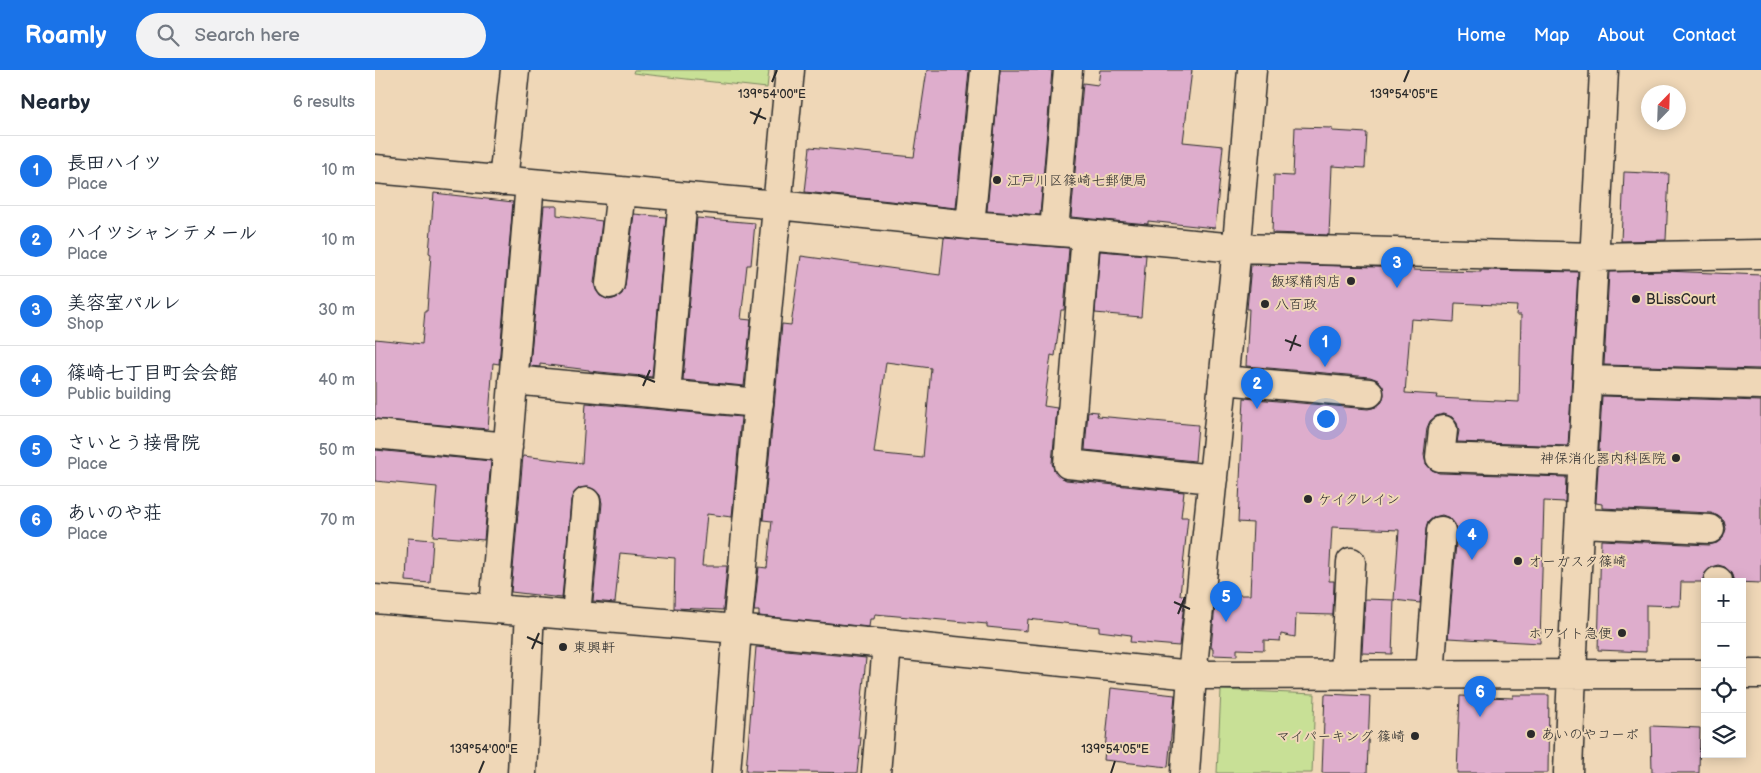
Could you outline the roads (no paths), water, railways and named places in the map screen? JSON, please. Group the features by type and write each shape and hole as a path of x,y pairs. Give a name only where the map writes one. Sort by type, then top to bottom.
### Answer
{"street":[{"path":"503,181 515,70"},
{"path":"726,773 737,629 790,70"},
{"path":"970,225 985,70"},
{"path":"1053,231 1068,70"},
{"path":"1185,773 1192,675 1237,248 1251,70"},
{"path":"1568,773 1571,675 1604,70"},
{"path":"375,169 1237,248 1595,257 1761,254"},
{"path":"494,608 530,183"},
{"path":"610,284 621,191"},
{"path":"666,394 683,197"},
{"path":"1086,234 1068,464 1213,479"},
{"path":"513,380 759,403"},
{"path":"1223,380 1369,393"},
{"path":"1588,380 1761,385"},
{"path":"1443,430 1440,457 1583,462"},
{"path":"375,434 508,447"},
{"path":"576,615 586,502"},
{"path":"1580,523 1710,529"},
{"path":"1430,675 1441,531"},
{"path":"1345,675 1351,562"},
{"path":"375,598 737,629 1192,675 1701,674"},
{"path":"522,773 530,611"},
{"path":"876,773 887,644"},
{"path":"1746,674 1761,674"}],"place":[{"name":"江戸川区篠崎七郵便局","path":"997,180"},
{"name":"飯塚精肉店","path":"1351,281"},
{"name":"美容室パルレ","path":"1397,288"},
{"name":"BLissCourt","path":"1636,299"},
{"name":"八百政","path":"1265,304"},
{"name":"長田ハイツ","path":"1325,367"},
{"name":"ハイツシャンテメール","path":"1257,409"},
{"name":"神保消化器内科医院","path":"1676,458"},
{"name":"ケイクレイン","path":"1308,499"},
{"name":"篠崎七丁目町会会館","path":"1472,560"},
{"name":"オーガスタ篠崎","path":"1518,561"},
{"name":"さいとう接骨院","path":"1226,622"},
{"name":"ホワイト急便","path":"1622,633"},
{"name":"東興軒","path":"563,647"},
{"name":"あいのや荘","path":"1480,717"},
{"name":"あいのやコーポ","path":"1531,734"},
{"name":"マイパーキング 篠崎","path":"1415,736"}]}
